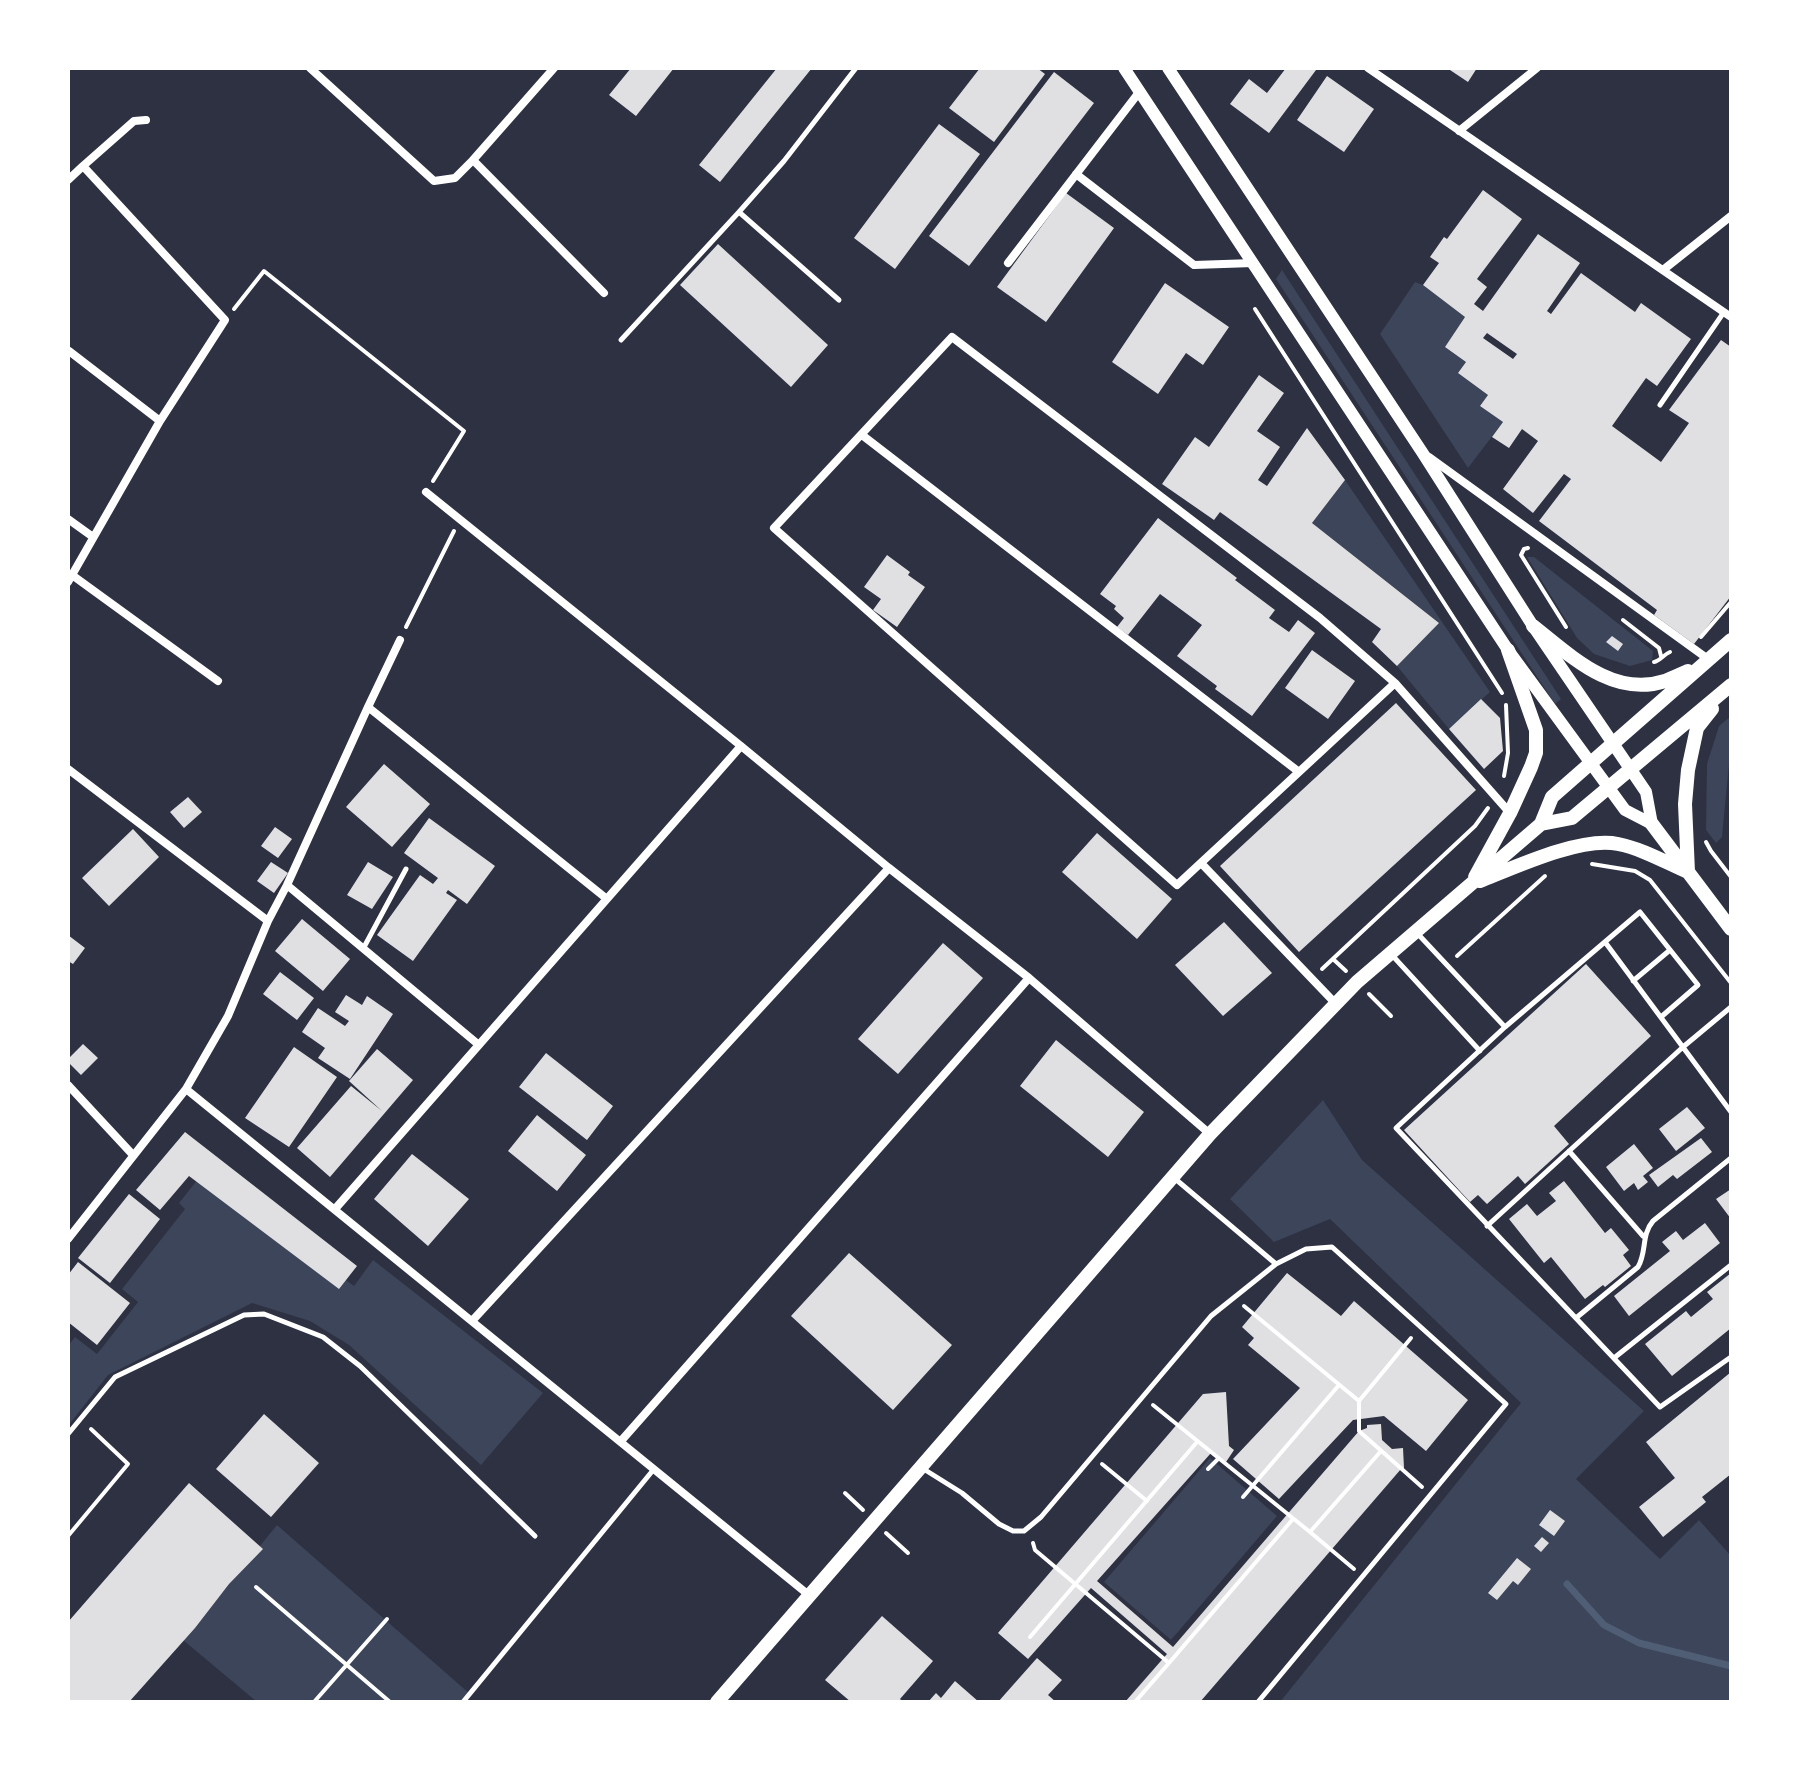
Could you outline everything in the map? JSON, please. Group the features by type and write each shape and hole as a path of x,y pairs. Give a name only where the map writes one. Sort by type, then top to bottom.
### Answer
{"main road":[{"path":"1533,626 1577,661 1620,683 1644,685 1664,681 1705,662"},
{"path":"717,1702 1210,1134 1357,982 1541,824 1552,797 1731,640"},
{"path":"1471,884 1510,813 1531,767 1536,748 1536,730 1508,650"},
{"path":"1541,824 1572,818 1730,686"},
{"path":"1688,872 1685,804 1697,728 1730,686"},
{"path":"1652,824 1731,929"},
{"path":"1471,884 1558,851 1615,843 1647,853 1688,872"}],"street":[{"path":"310,68 434,181 455,178 554,68"},
{"path":"1124,68 1508,650 1625,810 1652,824"},
{"path":"1168,68 1533,626 1646,792 1652,824"},
{"path":"1368,68 1728,315"},
{"path":"1459,131 1537,68"},
{"path":"1008,263 1140,91"},
{"path":"68,180 134,121 146,120"},
{"path":"473,160 604,293"},
{"path":"83,166 225,320 160,421 70,579 218,681"},
{"path":"1076,174 1194,265 1253,263"},
{"path":"1663,270 1731,216"},
{"path":"1395,683 1177,885 774,528 952,337 1320,618 1395,683 1510,813"},
{"path":"69,351 160,421"},
{"path":"862,435 1299,772"},
{"path":"1422,452 1705,662"},
{"path":"426,492 1029,978 1210,1134"},
{"path":"68,519 93,537"},
{"path":"68,1239 186,1089 228,1016 268,921 400,640"},
{"path":"368,707 607,899"},
{"path":"335,1209 741,746"},
{"path":"68,769 268,921"},
{"path":"1201,863 1336,1004"},
{"path":"472,1321 889,868"},
{"path":"287,885 479,1045"},
{"path":"621,1441 1029,978"},
{"path":"68,1085 133,1155"},
{"path":"186,1089 810,1596"}],"lane":[{"path":"621,340 784,161 856,68"},
{"path":"739,212 839,300"},
{"path":"1660,405 1728,315"},
{"path":"363,949 406,869"},
{"path":"1661,1017 1698,985 1640,912 1505,1027 1396,1128 1660,1407 1731,1357"},
{"path":"1416,933 1505,1027"},
{"path":"1605,942 1731,1112"},
{"path":"1633,981 1670,950"},
{"path":"1390,954 1480,1051"},
{"path":"1487,1226 1731,1007"},
{"path":"1569,1151 1644,1237"},
{"path":"1575,1318 1638,1267 1642,1260 1644,1237 1653,1221 1731,1158"},
{"path":"1173,1176 1276,1264"},
{"path":"921,1468 962,1493 999,1524 1013,1531 1024,1531 1041,1517 1211,1316 1276,1264 1306,1249 1332,1247 1506,1404 1258,1702"},
{"path":"1614,1358 1731,1265"},
{"path":"68,1434 115,1377 244,1315 264,1314 323,1337 360,1366 535,1536"},
{"path":"463,1702 655,1468"}],"path":[{"path":"225,320 264,271 464,431 426,492"},
{"path":"1255,309 1505,699 1508,753 1502,789 1475,826 1312,978"},
{"path":"400,640 460,519"},
{"path":"1531,547 1524,549 1521,555 1573,638"},
{"path":"1613,612 1659,648 1661,656 1658,661 1648,664"},
{"path":"1705,840 1731,877"},
{"path":"1588,864 1635,871 1650,880 1731,983"},
{"path":"1446,966 1552,871"},
{"path":"1236,1300 1359,1401"},
{"path":"1420,1327 1359,1401 1359,1431 1430,1494"},
{"path":"1243,1497 1339,1385"},
{"path":"1142,1396 1362,1576"},
{"path":"68,1536 128,1464 80,1419"},
{"path":"1030,1637 1197,1442"},
{"path":"1310,1532 1381,1451"},
{"path":"1092,1456 1147,1501"},
{"path":"1208,1469 1218,1459"},
{"path":"1135,1702 1293,1519"},
{"path":"1030,1527 1035,1550 1169,1663"},
{"path":"256,1587 390,1702"},
{"path":"314,1702 387,1619"}],"shaded area":[{"path":"1282,270 1561,699 1555,704 1276,279"},
{"path":"1415,282 1465,317 1445,347 1466,362 1458,373 1488,395 1480,406 1503,422 1468,468 1380,334"},
{"path":"1345,480 1490,692 1449,729 1397,666 1438,622 1312,523"},
{"path":"1527,557 1534,557 1653,651 1652,660 1630,666 1594,654 1577,638"},
{"path":"1731,716 1722,837 1716,843 1706,830 1707,764 1719,726"},
{"path":"1323,1100 1362,1160 1644,1411 1576,1479 1660,1559 1699,1520 1731,1556 1731,1702 1280,1702 1521,1403 1330,1219 1274,1242 1230,1199"},
{"path":"202,1174 354,1286 373,1260 543,1393 481,1465 349,1345 310,1321 252,1303 108,1375 68,1426 68,1346 75,1337 97,1354 138,1302 122,1289 185,1209 179,1203"},
{"path":"1210,1458 1277,1516 1171,1640 1104,1582"},
{"path":"277,1525 470,1694 464,1702 257,1702 183,1640"}],"building":[{"path":"631,68 674,68 636,116 609,95"},
{"path":"777,68 812,68 720,182 699,165"},
{"path":"980,68 1037,68 1045,74 994,142 949,108"},
{"path":"1286,68 1316,70 1269,133 1230,104 1249,79 1267,93"},
{"path":"1447,68 1477,68 1468,82"},
{"path":"1054,72 1094,103 969,266 929,236"},
{"path":"1327,76 1374,109 1344,152 1297,120"},
{"path":"939,124 980,154 895,269 854,238"},
{"path":"1483,190 1522,219 1477,279 1487,287 1474,304 1483,311 1538,234 1580,263 1547,311 1551,314 1581,273 1635,312 1641,303 1691,339 1657,386 1646,378 1612,426 1661,462 1689,423 1669,410 1721,340 1731,347 1731,596 1694,644 1654,615 1657,610 1539,521 1571,479 1564,474 1533,513 1503,489 1538,441 1522,429 1509,448 1492,437 1503,422 1480,406 1488,395 1458,373 1466,362 1445,347 1465,317 1423,285 1439,263 1430,257 1444,237 1447,239","holes":["1487,333 1517,354 1513,359 1483,338"]},
{"path":"1066,193 1114,228 1046,322 997,287"},
{"path":"718,244 828,345 791,387 680,285"},
{"path":"1165,283 1229,327 1203,365 1186,353 1158,394 1112,362"},
{"path":"1259,375 1284,393 1257,431 1280,447 1258,480 1267,486 1307,428 1345,480 1312,523 1439,623 1397,666 1372,642 1381,629 1220,512 1214,520 1162,484 1195,437 1209,447"},
{"path":"1158,518 1275,610 1269,618 1289,632 1298,620 1315,633 1252,716 1177,656 1202,625 1160,594 1128,635 1117,627 1124,618 1114,609 1116,606 1100,594"},
{"path":"887,555 925,587 897,627 873,610 881,599 864,587"},
{"path":"1612,636 1623,644 1618,651 1606,642"},
{"path":"1312,650 1355,681 1328,719 1285,688"},
{"path":"1481,699 1500,718 1503,751 1484,769 1449,729"},
{"path":"1396,703 1476,790 1299,952 1220,866"},
{"path":"384,764 430,804 392,847 346,807"},
{"path":"188,797 202,812 184,828 170,812"},
{"path":"429,818 495,866 467,904 448,890 446,893 457,900 413,961 377,935 420,875 433,884 438,878 404,853"},
{"path":"275,827 292,839 278,858 261,846"},
{"path":"133,829 159,857 109,906 82,878"},
{"path":"1097,833 1172,899 1137,939 1062,872"},
{"path":"271,862 288,873 274,893 257,881"},
{"path":"368,862 393,877 372,909 347,895"},
{"path":"302,919 350,959 323,991 275,951"},
{"path":"1224,922 1272,973 1223,1016 1175,965"},
{"path":"68,935 85,948 73,964 68,961"},
{"path":"943,943 983,978 898,1074 858,1039"},
{"path":"1586,964 1651,1036 1554,1126 1569,1144 1525,1184 1518,1176 1487,1204 1478,1195 1470,1202 1404,1130"},
{"path":"280,972 314,998 297,1020 263,994"},
{"path":"346,995 362,1005 367,996 393,1014 350,1079 318,1058 325,1048 302,1032 318,1008 345,1026 349,1021 335,1012"},
{"path":"1056,1040 1144,1112 1108,1157 1020,1086"},
{"path":"83,1044 98,1058 81,1075 68,1059"},
{"path":"294,1047 337,1077 289,1147 245,1118"},
{"path":"377,1049 413,1080 330,1177 297,1148 351,1086 382,1111 349,1081"},
{"path":"546,1053 613,1106 587,1140 519,1087"},
{"path":"1687,1107 1705,1128 1676,1151 1659,1129"},
{"path":"537,1115 586,1155 557,1191 508,1151"},
{"path":"185,1132 357,1266 339,1289 189,1176 160,1210 136,1190"},
{"path":"1701,1138 1712,1152 1677,1179 1673,1175 1658,1187 1649,1175"},
{"path":"1634,1144 1653,1168 1643,1176 1648,1182 1638,1190 1634,1183 1624,1191 1606,1167"},
{"path":"412,1154 469,1199 428,1246 374,1199"},
{"path":"1564,1181 1605,1233 1611,1228 1629,1250 1623,1255 1631,1266 1585,1299 1551,1257 1544,1263 1509,1219 1527,1204 1537,1216 1556,1201 1549,1193"},
{"path":"1731,1189 1731,1219 1716,1199"},
{"path":"129,1194 160,1219 110,1283 78,1258"},
{"path":"1705,1223 1720,1243 1629,1316 1614,1296 1670,1251 1662,1242 1676,1231 1683,1240"},
{"path":"849,1253 952,1345 893,1410 791,1316"},
{"path":"78,1262 130,1303 97,1345 68,1322 68,1275"},
{"path":"1287,1273 1341,1316 1354,1301 1468,1400 1426,1451 1384,1416 1353,1420 1279,1499 1233,1459 1300,1388 1248,1345 1254,1338 1242,1327"},
{"path":"1731,1273 1731,1328 1672,1376 1645,1344 1686,1311 1691,1317 1713,1299 1707,1292"},
{"path":"1731,1372 1731,1474 1702,1497 1706,1502 1663,1537 1639,1507 1675,1478 1646,1442"},
{"path":"1226,1392 1229,1446 1234,1450 1226,1462 1211,1453 1097,1581 1173,1647 1359,1431 1367,1425 1381,1424 1382,1440 1392,1449 1403,1448 1404,1468 1200,1702 1125,1702 1167,1654 1091,1588 1028,1659 998,1633 1203,1394"},
{"path":"264,1414 319,1463 271,1517 216,1469"},
{"path":"189,1483 263,1549 229,1584 195,1628 129,1702 68,1702 68,1622"},
{"path":"1550,1510 1565,1521 1554,1536 1539,1525"},
{"path":"1542,1537 1549,1543 1541,1552 1534,1546"},
{"path":"1517,1558 1531,1569 1518,1585 1513,1581 1497,1600 1488,1593"},
{"path":"882,1616 933,1661 900,1699 903,1702 851,1702 825,1680"},
{"path":"1037,1658 1062,1680 1048,1695 1056,1702 998,1702"},
{"path":"955,1681 979,1702 928,1702 936,1693 941,1698"}],"waterway":[{"path":"1567,1584 1604,1625 1639,1643 1731,1666"}]}
